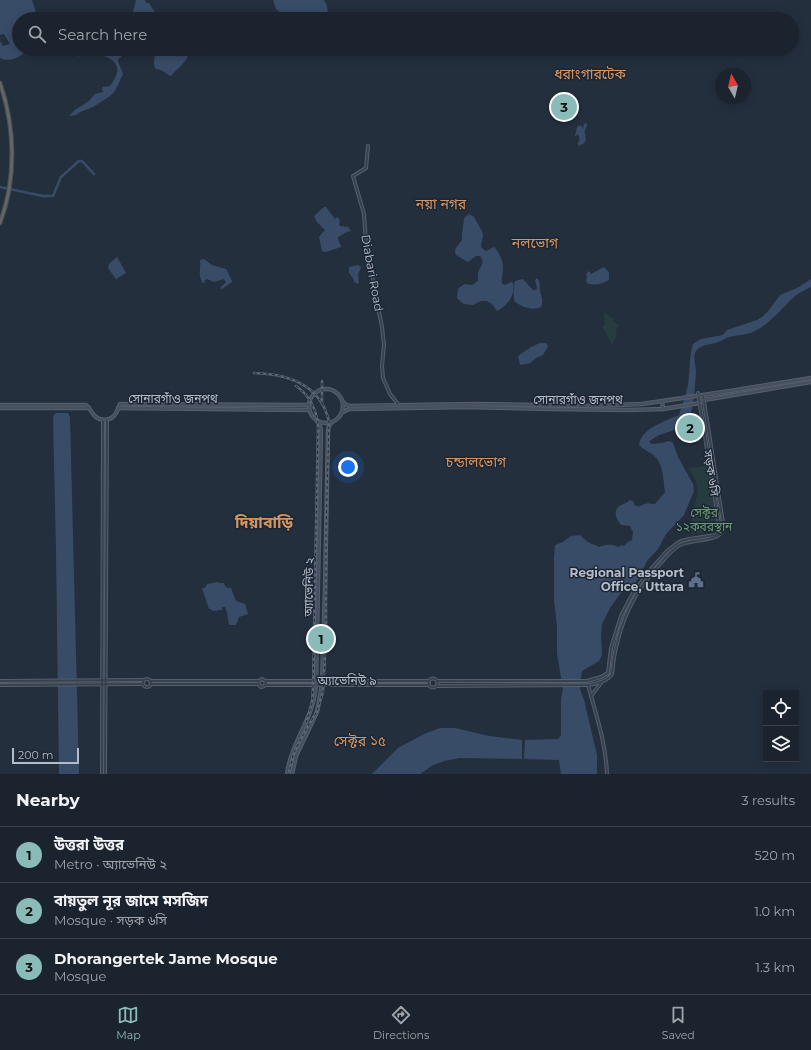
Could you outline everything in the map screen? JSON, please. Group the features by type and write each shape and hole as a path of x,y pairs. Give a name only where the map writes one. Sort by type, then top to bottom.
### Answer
{"highway":[{"path":"0,83 7,106 12,147 12,167 8,194 0,223"}],"main road":[{"name":"সোনারগাঁও জনপথ","path":"343,412 349,409 474,404 592,406 642,404 811,378"},
{"name":"সোনারগাঁও জনপথ","path":"343,402 350,406 398,404 416,406 607,410 663,409 696,404 704,400 811,382"},
{"path":"326,389 338,393 344,407 340,418 331,423 322,423 317,421 310,414 309,406 313,395 317,391 326,389"},
{"path":"662,400 663,409"},
{"name":"সোনারগাঁও জনপথ","path":"105,420 115,415 120,404 309,406"},
{"path":"0,406 86,405 90,408 95,417 105,420"},
{"path":"0,406 90,408"},
{"name":"সোনারগাঁও জনপথ","path":"118,408 309,410"},
{"name":"অ্যাভেনিউ ২","path":"287,774 291,756 310,712 316,685 321,430 320,424 317,421"},
{"name":"অ্যাভেনিউ ২","path":"292,774 296,756 317,712 323,681 328,430 331,423"}],"street":[{"name":"Diabari Road","path":"368,146 366,168 353,176 364,214 366,244 372,267 382,327 384,345 382,366 383,378 390,394 398,404"},
{"name":"সড়ক ৬সি","path":"698,395 721,532"},
{"name":"সড়ক ৬সি","path":"703,395 724,529 721,532"},
{"path":"103,680 105,420"},
{"path":"102,774 103,424 105,420"},
{"path":"715,499 719,498"},
{"path":"591,696 603,681 612,674 614,655 625,615 630,604 647,579 666,557 680,545 695,540 713,538 719,536 721,532"},
{"name":"অ্যাভেনিউ ৯","path":"151,682 259,681 262,679 265,681 428,681 433,678 437,681 587,681 601,677 608,673 612,648 621,616 633,593 658,561 667,551 681,541 713,536 721,532"},
{"name":"অ্যাভেনিউ ৯","path":"0,681 148,679 151,682 258,684 261,687 266,685 429,685 433,688 436,686 587,685 603,681"},
{"path":"265,681 266,685"},
{"path":"428,681 429,685"},
{"path":"436,686 438,683 437,681"},
{"name":"অ্যাভেনিউ ৯","path":"0,685 143,684 144,686 148,687 151,682"},
{"path":"103,684 105,774"},
{"path":"587,685 603,741 607,774"}],"green space":[{"path":"604,312 619,325 616,329 617,337 611,344 606,335 606,331 602,327 605,324"},
{"name":"সেক্টর ১২কবরস্থান","path":"707,466 718,529 716,531 692,534 692,513 698,493 696,481 689,468"}],"water":[{"path":"0,0 32,0 36,12 12,12 12,56 20,56 19,57 8,60 0,58 0,41 3,46 10,44 4,34 0,35"},
{"path":"136,0 145,0 146,3 149,3 155,12 133,12"},
{"path":"273,0 324,0 328,12 280,12 276,9"},
{"path":"104,56 122,56 118,59 118,61 123,74 115,91 93,107 76,115 69,116 89,101 95,94 103,92 103,87 110,86 114,80 117,73 117,66"},
{"path":"155,56 188,56 183,64 171,76 156,69 154,64"},
{"path":"586,123 587,125 584,133 586,138 585,141 579,146 579,136 577,134 575,136 577,127 581,125 583,129 584,124"},
{"path":"326,207 335,219 338,217 340,226 348,227 351,231 338,237 341,247 326,252 322,251 319,237 325,230 317,222 314,216"},
{"path":"469,214 474,217 482,231 482,248 486,251 494,247 503,263 502,284 505,285 511,282 513,283 513,291 510,299 503,308 497,311 492,304 487,301 481,301 473,305 464,304 457,298 458,289 460,287 465,284 472,285 478,281 478,274 482,264 482,259 480,256 476,256 468,262 455,253 456,248 462,240 464,219"},
{"path":"117,257 126,273 116,279 108,268 109,264"},
{"path":"204,259 212,265 226,269 232,282 222,289 220,288 226,282 224,279 214,282 207,279 204,283 202,283 200,275 200,260"},
{"path":"358,265 361,267 358,274 358,284 354,282 349,273 349,267"},
{"path":"604,267 609,272 609,280 598,284 587,283 586,274 589,271 591,274"},
{"path":"537,278 542,300 541,307 534,309 528,308 515,302 515,281 523,279 533,290 536,290 535,280"},
{"path":"811,279 811,287 795,296 770,321 759,329 750,333 728,337 719,342 703,346 696,351 694,356 696,372 695,390 693,404 688,420 685,424 675,430 659,435 649,442 652,444 669,441 673,443 678,457 693,484 694,491 684,515 666,534 658,549 647,561 638,579 633,585 620,594 610,608 602,624 602,655 599,661 582,671 580,689 597,755 597,774 561,774 559,760 524,759 525,740 558,739 561,735 561,698 563,690 557,653 557,626 554,600 555,545 563,542 571,536 580,535 587,542 598,547 608,545 618,547 622,545 624,546 632,540 633,532 630,526 621,525 616,517 616,509 630,500 634,502 634,505 638,506 643,504 655,504 665,492 659,462 652,454 639,445 644,434 649,430 679,415 688,385 693,344 701,339 723,335 727,330 757,320 769,310 780,295 799,287"},
{"path":"540,343 546,343 548,346 543,355 530,363 520,365 518,356"},
{"path":"56,413 68,413 70,417 79,774 59,774 53,416"},
{"path":"218,582 224,583 225,586 231,588 236,601 245,604 248,614 239,617 236,625 229,625 225,607 222,607 222,610 212,611 209,609 202,588 205,588 207,584"},
{"path":"440,728 455,728 489,736 522,740 522,759 460,758 433,765 420,774 372,774 398,748 424,734"}],"waterway":[{"path":"0,187 43,196 53,196 61,177 79,161 82,161 94,174"}],"railway":[{"path":"254,373 291,379 311,390 319,398 325,409 329,422 326,531 326,639 323,692 317,711 293,755 289,774"},
{"path":"322,381 322,404"},
{"path":"296,386 305,394 311,403 316,413 318,424 313,687 312,703 306,723"}],"place":[{"name":"Dhorangertek Jame Mosque","path":"564,107"},
{"name":"বায়তুল নূর জামে মসজিদ","path":"690,428"},
{"name":"Regional Passport Office, Uttara","path":"696,580"},
{"name":"উত্তরা উত্তর","path":"321,639"}],"district":[{"name":"ধরাংগারটেক","path":"590,74"},
{"name":"নয়া নগর","path":"441,204"},
{"name":"নলভোগ","path":"535,243"},
{"name":"চন্ডালভোগ","path":"476,462"},
{"name":"দিয়াবাড়ি","path":"264,522"},
{"name":"সেক্টর ১৫","path":"360,741"}]}
